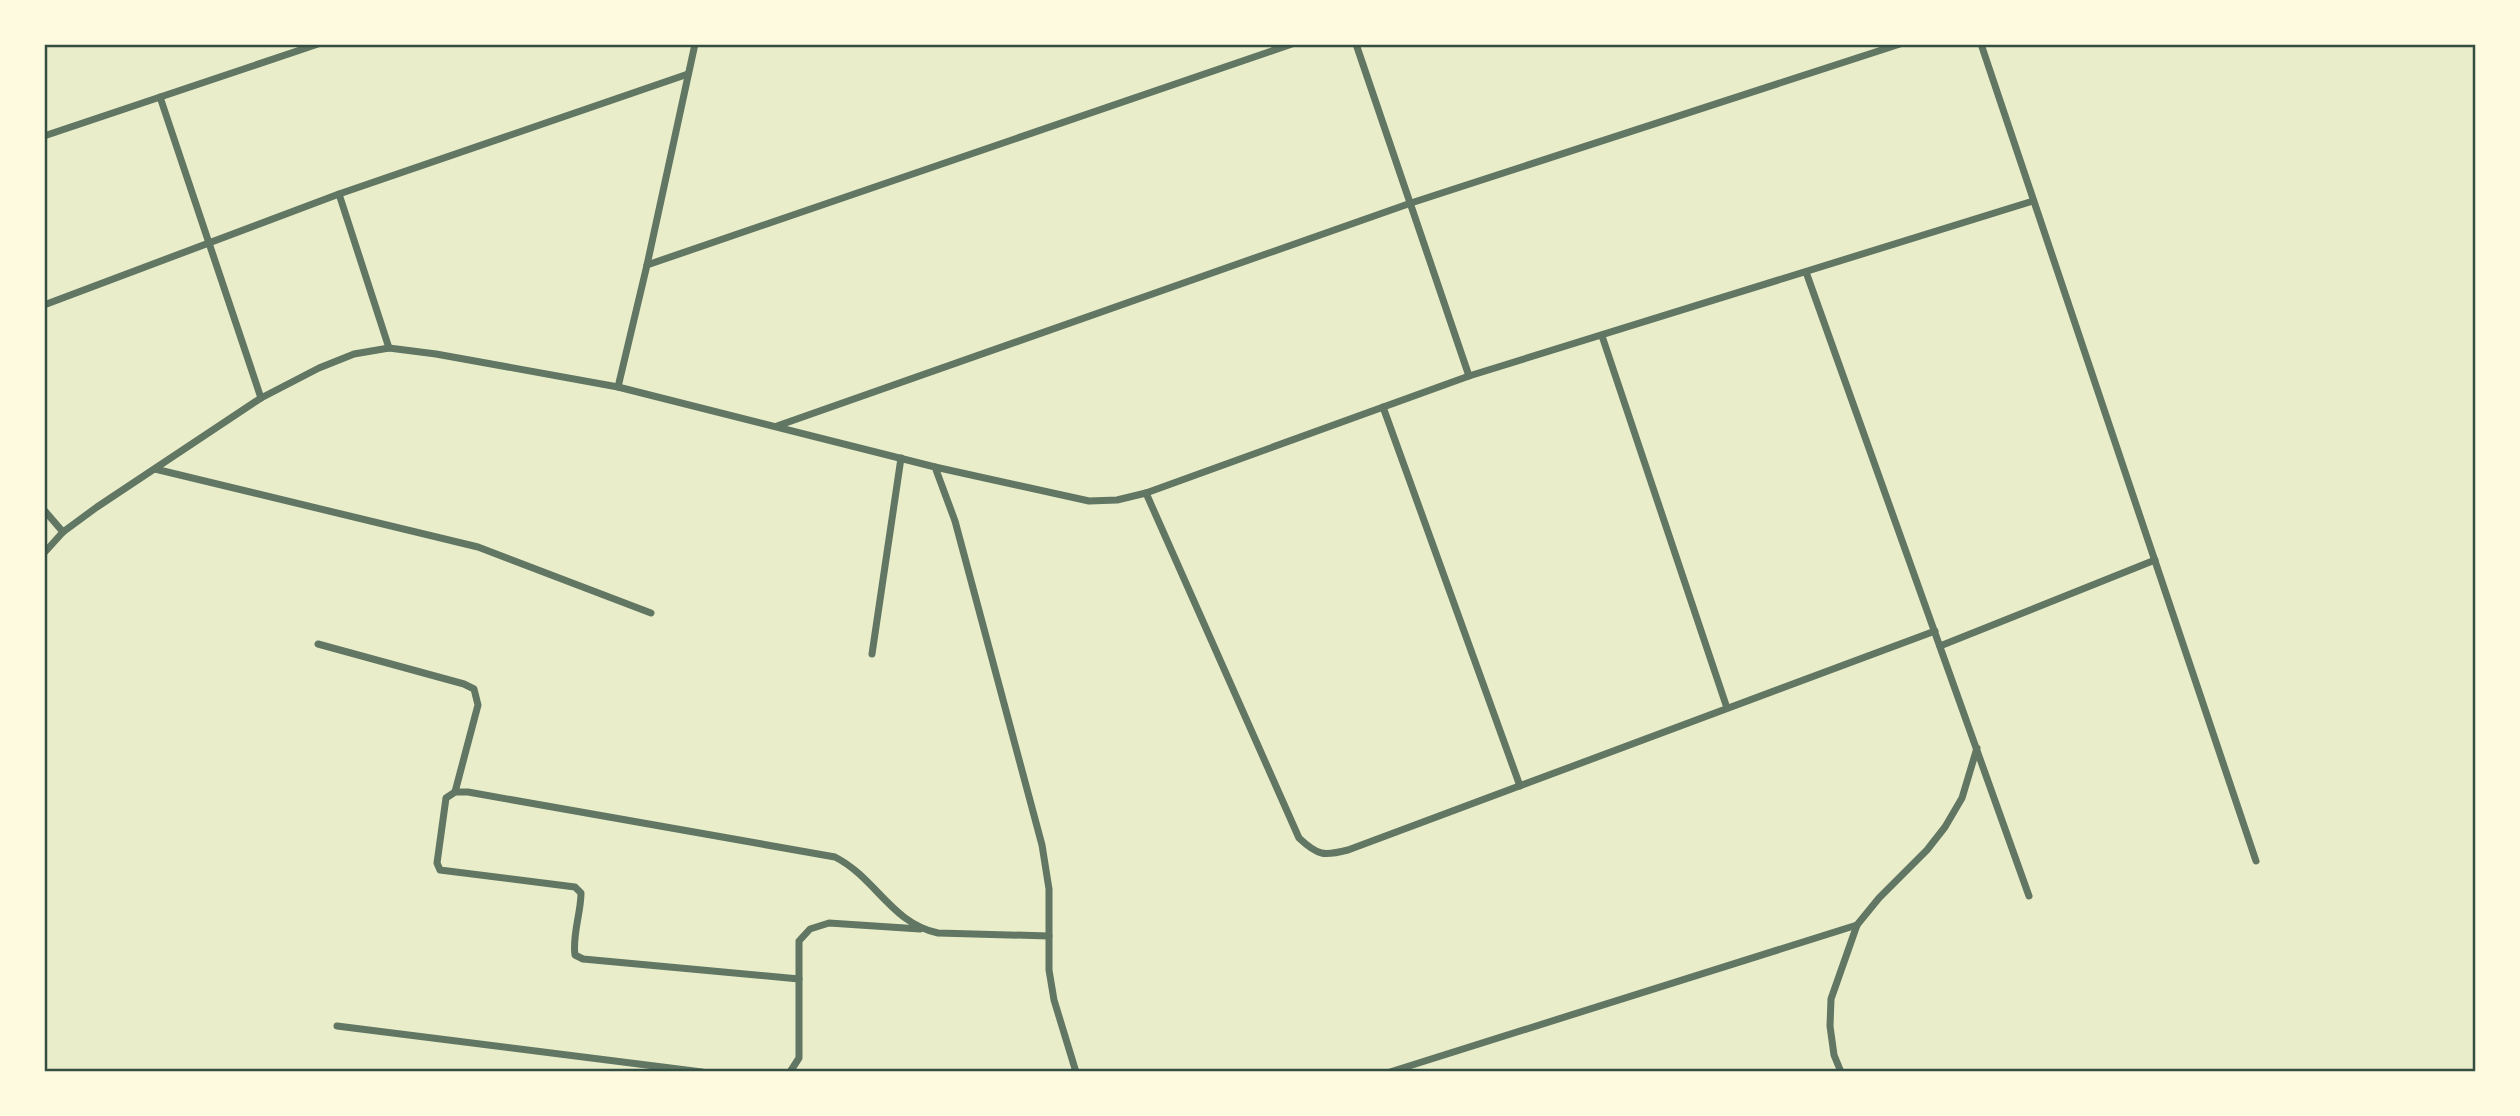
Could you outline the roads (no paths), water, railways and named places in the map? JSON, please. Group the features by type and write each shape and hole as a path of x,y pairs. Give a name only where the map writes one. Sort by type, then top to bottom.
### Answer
{"street":[{"path":"44,136 318,44"},
{"path":"618,387 695,44"},
{"path":"647,265 1292,44"},
{"path":"1356,44 1469,376"},
{"path":"776,427 1411,203 1900,44"},
{"path":"1981,44 2256,861"},
{"path":"44,304 339,194 688,74"},
{"path":"160,97 211,242 261,398"},
{"path":"339,194 389,348"},
{"path":"44,553 63,532 261,398 319,368 354,354 389,348 618,387 935,467 1089,501 1117,500 1146,493 1469,376 2033,201"},
{"path":"1806,272 2029,896"},
{"path":"1602,336 1727,708"},
{"path":"1383,407 1520,786"},
{"path":"872,654 901,458"},
{"path":"935,467 955,521 1042,845 1049,889 1049,970 1054,1000 1076,1072"},
{"path":"155,470 478,547 651,613"},
{"path":"1146,493 1299,838 1313,852 1329,855 1935,631"},
{"path":"44,510 63,532"},
{"path":"1940,646 2154,560"},
{"path":"318,644 474,689 478,705 455,792"},
{"path":"1840,1072 1829,1026 1831,999 1857,925 1945,827 1962,798 1977,748"},
{"path":"799,979 583,959 576,955 574,947 581,904 581,893 575,887 440,870 437,863 446,797 455,792 481,794 835,857 851,866 902,917 921,929"},
{"path":"790,1072 799,1058 799,942 810,929 829,923 921,929 937,933 1049,936"},
{"path":"1390,1072 1857,925"},
{"path":"337,1026 702,1072"}]}
